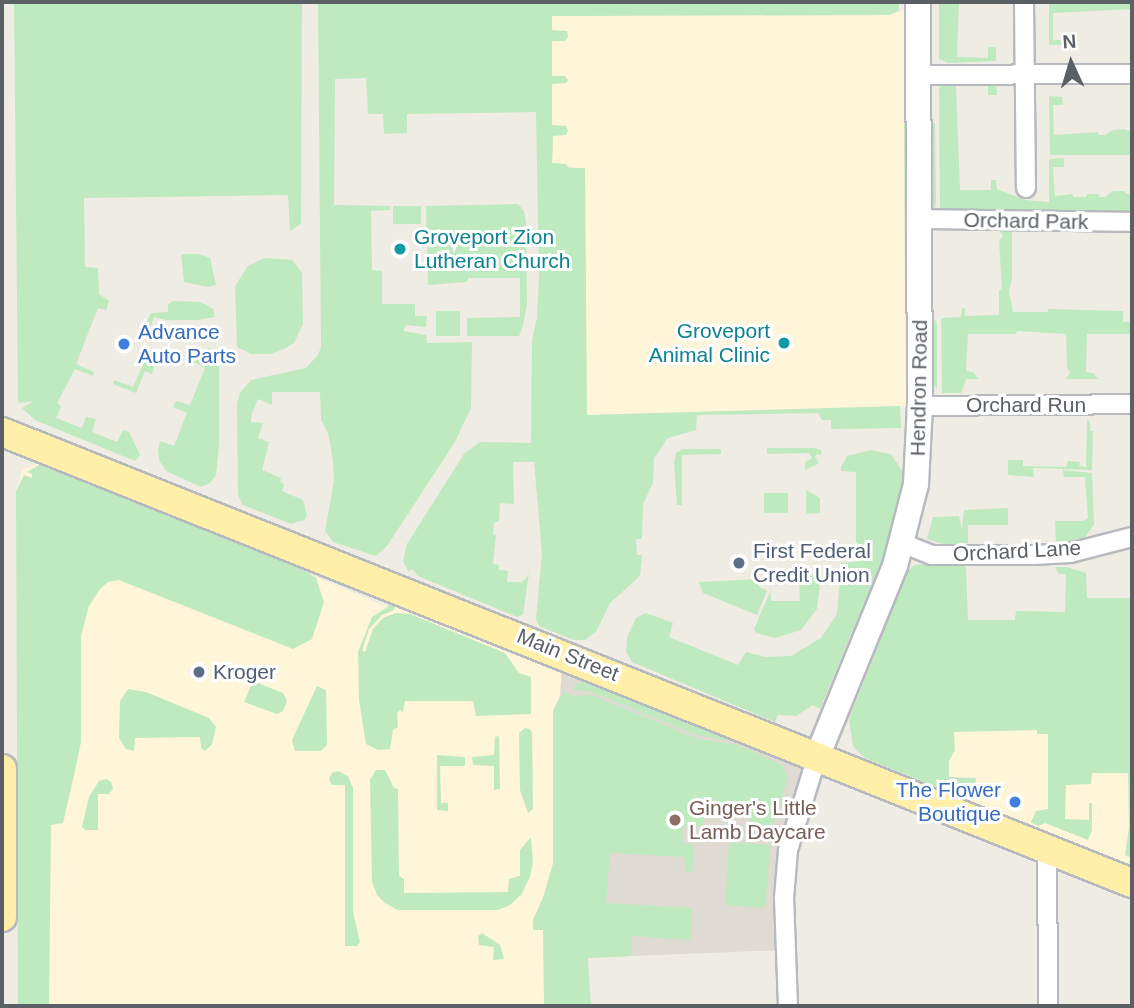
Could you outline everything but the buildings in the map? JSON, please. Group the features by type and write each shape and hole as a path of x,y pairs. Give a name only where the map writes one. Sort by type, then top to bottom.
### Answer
{"main road":[{"name":"Main Street","path":"2,432 1132,883"},
{"path":"2,769 2,917"}],"street":[{"name":"Hendron Road","path":"817,757 902,543 916,484 920,406 918,2"},
{"path":"1024,2 1026,188"},
{"path":"918,75 1132,74"},
{"name":"Orchard Park","path":"919,219 1132,222"},
{"name":"Orchard Run","path":"920,406 1132,404"},
{"name":"Orchard Lane","path":"902,543 931,555 1034,555 1070,552 1132,537"},
{"path":"788,1006 784,898 788,850 817,757"},
{"path":"1047,850 1048,1006"}],"shaded area":[{"path":"904,10 906,406 586,415 585,169 552,164 553,136 567,128 552,126 552,83 568,78 552,77 552,41 565,41 552,31 552,16 889,15"},
{"path":"43,461 387,607 403,603 562,669 560,696 553,711 553,864 533,920 533,930 552,930 557,1006 18,1006 16,491 22,470"},
{"name":"Ginger's Little Lamb Daycare","path":"563,653 817,757 788,850 786,950 557,959 552,930 533,930 533,920 553,864 553,711 560,696"},
{"path":"934,727 1132,728 1132,855 1128,865 936,788"}],"green space":[{"path":"14,2 302,2 301,224 290,231 288,195 84,198 85,267 98,268 99,294 109,301 106,310 98,308 76,364 94,372 93,376 75,369 57,403 61,406 56,418 82,428 86,417 96,419 92,432 117,442 123,430 129,432 140,455 135,461 35,420 22,408 34,401 19,403"},
{"path":"318,2 899,2 899,11 889,15 552,16 552,30 567,31 568,37 565,41 552,41 552,76 565,76 568,80 566,83 552,84 552,125 566,126 568,131 566,135 553,136 552,163 566,164 569,168 585,168 587,415 900,406 901,428 831,429 831,420 822,420 818,413 697,415 696,430 668,438 654,458 653,483 643,504 642,539 636,539 637,555 642,555 640,576 610,603 596,632 585,640 574,640 539,626 536,619 542,553 534,462 513,462 514,504 500,503 499,521 494,523 493,534 496,535 493,564 499,565 499,570 508,571 507,582 522,582 528,576 530,566 523,614 517,617 418,576 412,569 409,572 403,562 407,544 464,454 480,442 531,443 532,340 537,318 539,273 536,112 407,114 407,133 384,134 383,114 368,114 366,78 335,79 334,205 390,206 390,210 371,211 372,270 382,271 382,304 415,304 415,316 427,316 426,327 406,325 403,331 426,335 427,343 472,342 471,408 455,442 387,546 376,556 333,542 325,531 334,481 328,433 321,420 320,392 272,392 272,405 258,399 252,413 251,422 263,423 258,438 269,442 262,470 281,478 280,482 284,484 282,491 303,500 307,515 304,520 291,524 243,505 238,495 237,403 240,393 251,380 306,368 318,355 321,347"},
{"path":"939,2 959,2 957,57 988,58 988,47 996,47 996,61 948,63 939,59"},
{"path":"1049,2 1132,2 1132,9 1053,13 1053,40 1071,40 1071,45 1049,45"},
{"path":"996,80 997,95 988,95 988,85 956,86 960,190 991,190 991,180 996,180 997,189 1025,200 1049,202 1049,159 1064,158 1064,167 1053,167 1055,196 1073,194 1073,197 1086,197 1087,194 1099,194 1099,197 1105,197 1113,191 1125,191 1125,194 1132,194 1132,213 940,211 939,88 947,82"},
{"path":"1049,96 1062,97 1063,105 1053,105 1054,135 1098,132 1099,135 1105,135 1113,130 1124,129 1132,132 1132,155 1050,155"},
{"path":"935,123 935,209 931,205 930,124"},
{"path":"904,124 907,124 906,312 905,282"},
{"path":"518,204 524,211 526,222 527,304 522,329 519,336 467,336 467,318 520,317 520,278 468,278 467,282 428,285 426,206"},
{"path":"393,206 421,206 421,224 393,224"},
{"path":"998,228 1012,228 1012,277 1009,291 1013,312 1048,312 1048,309 1123,311 1123,322 1132,322 1132,334 1087,334 1086,372 1093,373 1098,379 1066,379 1070,372 1067,368 1066,334 1017,331 1016,334 968,334 966,371 973,372 979,379 966,379 961,393 942,393 941,318 961,317 962,308 965,308 965,316 999,315 999,290 1002,290 999,241 1003,236"},
{"path":"181,254 199,254 210,258 216,285 208,287 184,282"},
{"path":"264,258 292,260 302,273 303,324 294,343 286,348 271,354 251,354 237,347 235,286 248,266"},
{"path":"173,301 201,302 213,309 215,317 166,320 154,317 150,328 145,326 151,313 168,312 168,305"},
{"path":"436,311 460,311 460,336 436,336"},
{"path":"936,319 937,390 932,381 931,326"},
{"path":"209,348 216,351 219,358 219,445 216,475 210,483 201,487 166,471 159,460 158,449 160,441 174,446 187,413 173,407 176,401 190,405 205,368 192,361 197,353"},
{"path":"146,358 156,362 152,374 145,371 136,393 113,384 114,380 133,387"},
{"path":"1087,420 1090,421 1090,431 1093,431 1092,470 1033,468 1034,477 1008,475 1008,460 1023,460 1023,466 1066,467 1068,461 1080,462 1079,466 1086,467"},
{"path":"767,448 816,448 822,451 821,455 817,454 815,457 819,463 805,470 805,462 812,458 809,453 767,454"},
{"path":"683,449 721,449 721,454 682,455 682,505 677,505 674,462 676,453"},
{"path":"870,450 891,454 906,477 890,540 820,709 813,705 796,716 778,715 775,722 632,662 626,652 627,637 636,618 646,613 673,623 669,637 738,665 746,652 765,657 791,656 821,638 837,614 841,563 856,562 856,472 841,471 841,467 847,456"},
{"path":"44,462 124,487 180,520 300,568 316,578 324,602 312,639 293,649 119,580 108,582 100,589 89,606 81,636 81,742 63,823 51,825 49,1006 18,1006 16,491 24,475 32,478 32,474 27,472"},
{"path":"1063,470 1092,473 1094,525 1083,540 1056,544 1055,521 1083,521 1088,518 1085,477 1064,477"},
{"path":"806,490 820,498 820,513 806,514"},
{"path":"764,493 788,493 788,513 764,513"},
{"path":"1008,508 1008,525 968,525 968,543 946,545 927,539 933,517 959,516 962,529 964,510"},
{"path":"962,563 966,568 968,620 1015,620 1016,611 1065,612 1066,574 1059,574 1055,567 1067,567 1086,573 1087,598 1132,598 1132,858 1125,855 1129,828 1128,773 1092,773 1091,784 1066,785 1065,819 1089,820 1089,803 1092,803 1092,830 1088,840 1045,823 1038,826 1031,822 1036,811 1048,809 1048,734 1037,734 1037,730 954,732 955,750 949,761 949,777 976,778 974,792 936,781 969,795 962,797 865,758 853,746 849,719 908,571 914,565"},
{"path":"821,574 817,609 801,630 775,638 756,633 754,629 770,592 770,583 771,601 800,601 799,579 803,579 803,575"},
{"path":"759,579 759,587 767,591 757,615 703,593 699,582"},
{"path":"392,604 395,605 394,610 382,615 369,629 362,651 365,652 373,629 383,618 396,613 410,614 505,653 519,673 531,677 531,714 476,716 473,701 405,701 403,713 400,710 397,713 398,727 393,730 390,749 378,750 366,744 359,700 358,652 372,617"},
{"path":"593,680 765,749 763,753 739,742 699,736 589,691 574,690 575,684"},
{"path":"253,681 283,693 287,701 283,711 277,714 244,702"},
{"path":"317,686 326,690 327,745 321,751 295,751 292,740"},
{"path":"128,689 146,692 209,718 216,727 212,744 205,751 201,748 200,737 135,738 134,751 126,749 119,738 120,701"},
{"path":"564,691 575,696 591,695 699,739 738,745 782,765 788,777 774,825 753,824 744,812 703,810 703,826 683,826 682,843 694,844 692,872 685,871 685,857 610,853 606,903 692,908 691,934 690,940 632,936 631,956 588,958 591,1006 544,1006 543,930 533,930 533,920 553,864 553,711"},
{"path":"525,728 532,733 533,809 528,813 520,790 519,733"},
{"path":"499,736 500,789 494,790 494,766 473,765 472,757 494,755 495,737"},
{"path":"437,755 465,757 465,766 440,766 441,803 448,803 448,811 437,810"},
{"path":"376,770 385,770 394,788 398,789 399,876 404,879 404,893 508,892 509,879 520,876 520,850 531,837 533,862 530,877 521,895 510,905 498,910 398,910 385,903 377,895 372,882 370,780"},
{"path":"338,771 348,776 353,788 353,912 360,942 357,946 345,946 345,785 332,785 329,779 332,773"},
{"path":"106,779 111,782 113,789 109,794 98,794 98,830 85,830 82,827 89,797 99,781"},
{"path":"729,842 770,845 766,908 725,905"},
{"path":"482,933 500,945 504,959 493,960 494,947 479,945 478,936"}],"place":[{"name":"Groveport Zion Lutheran Church","path":"400,249"},
{"name":"Groveport Animal Clinic","path":"784,343"},
{"name":"Advance Auto Parts","path":"124,344"},
{"name":"First Federal Credit Union","path":"739,563"},
{"name":"Kroger","path":"199,672"},
{"name":"The Flower Boutique","path":"1015,802"},
{"name":"Ginger's Little Lamb Daycare","path":"675,820"}]}
